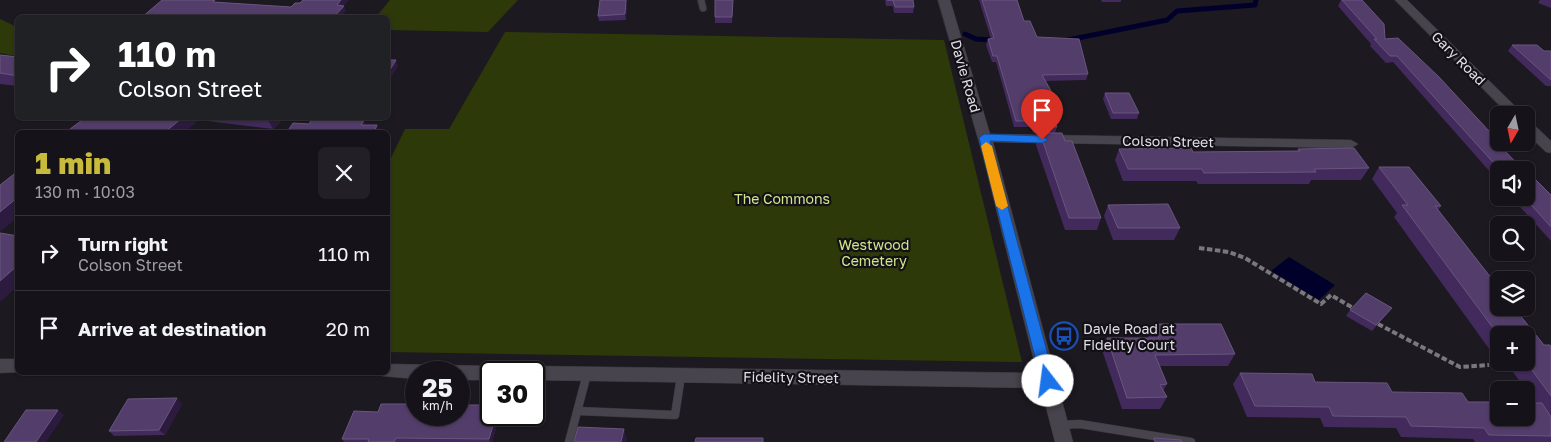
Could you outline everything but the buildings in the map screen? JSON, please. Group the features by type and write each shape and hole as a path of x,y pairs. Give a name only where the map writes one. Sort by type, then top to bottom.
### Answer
{"street":[{"name":"Davie Road","path":"944,0 984,138 1064,442"},
{"name":"Gary Road","path":"1401,0 1508,106"},
{"path":"1535,134 1551,149"},
{"name":"Colson Street","path":"984,138 1351,144"},
{"path":"0,366 15,366"},
{"path":"390,371 480,373"},
{"name":"Fidelity Street","path":"545,373 1048,381"}],"lane":[{"path":"701,0 703,8"},
{"path":"569,442 587,374"},
{"path":"578,411 675,414 682,376"},
{"path":"1059,425 1080,424 1191,442"}],"path":[{"path":"1199,248 1229,252 1245,258 1321,304 1331,295 1353,308"},
{"path":"1378,324 1460,367 1489,365"}],"green space":[{"path":"390,0 518,0 488,32 390,30 390,15 378,15"},
{"path":"0,19 15,26 15,56 0,53"},
{"name":"The Commons","path":"505,32 944,40 1022,362 390,352 390,160 405,129 449,129"}],"water":[{"path":"1289,257 1335,285 1319,300 1271,271"}],"waterway":[{"path":"1068,40 1167,20 1177,11 1255,5 1256,0"},
{"path":"965,34 976,39 994,40"}],"slow traffic":[{"path":"986,146 1002,206"}],"place":[{"name":"Davie Road at Fidelity Court","path":"1064,336"}],"route":[{"path":"1042,140 984,138 1048,381"}],"park label":[{"name":"Westwood Cemetery","path":"874,252"}]}
